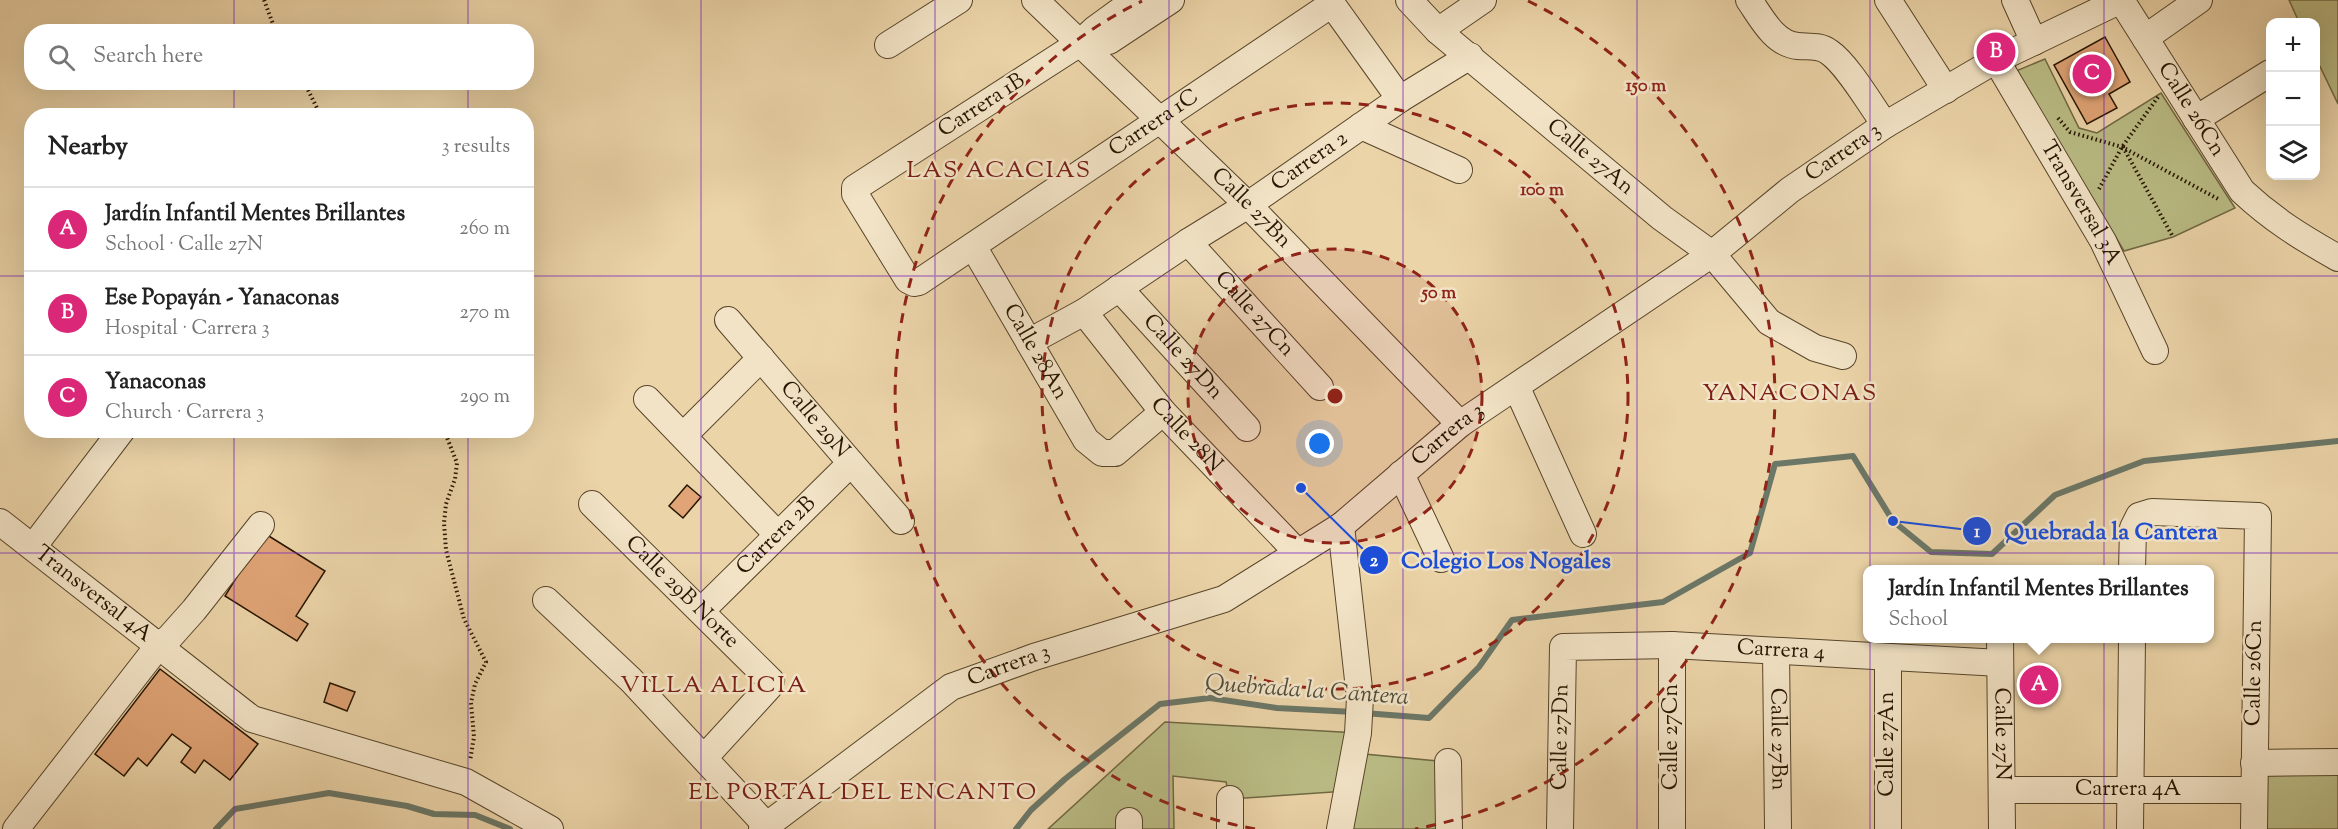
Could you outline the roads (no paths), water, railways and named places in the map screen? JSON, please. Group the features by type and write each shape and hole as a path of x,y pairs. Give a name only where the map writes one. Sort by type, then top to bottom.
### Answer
{"street":[{"path":"888,45 959,0"},
{"name":"Calle 27Bn","path":"1035,0 1248,205 1460,424"},
{"name":"Carrera 1B","path":"914,283 908,280 855,195 855,188 1080,43 1135,0"},
{"name":"Carrera 1B","path":"1080,43 1109,41 1171,0"},
{"name":"Calle 27An","path":"1409,0 1438,31 1662,218 1712,254 1769,322 1815,348 1843,356"},
{"path":"1438,31 1483,0"},
{"path":"1749,0 1770,31 1782,41 1794,46 1827,50 1838,60 1885,125"},
{"path":"1888,0 1946,90"},
{"path":"2015,0 2034,42"},
{"name":"Carrera 3","path":"764,827 951,687 1034,657 1224,599 1341,526 1460,424 1517,388 1712,254 1790,190 1885,125 1996,60 2121,0"},
{"name":"Calle 26Cn","path":"2121,0 2242,191 2266,214 2292,232 2338,258"},
{"path":"2145,38 2199,0"},
{"path":"1330,2 1400,99"},
{"name":"Carrera 1C","path":"914,283 1161,121 1330,2"},
{"name":"Carrera 2","path":"1029,342 1084,312 1248,205 1400,99 1470,56"},
{"name":"Transversal 3A","path":"1996,60 2103,241 2155,351"},
{"path":"2196,119 2266,76"},
{"path":"1361,126 1459,170"},
{"name":"Calle 27Cn","path":"1188,242 1320,387"},
{"name":"Calle 28An","path":"973,246 1086,440 1102,453 1115,453 1163,411"},
{"name":"Calle 27Dn","path":"1119,288 1247,428"},
{"name":"Calle 28N","path":"1084,312 1163,411 1298,553"},
{"name":"Calle 29N","path":"728,320 901,521"},
{"path":"684,435 761,358"},
{"path":"1517,388 1583,534"},
{"path":"647,399 777,534"},
{"path":"33,547 116,438"},
{"name":"Carrera 2B","path":"702,610 851,463"},
{"path":"1401,474 1441,560"},
{"name":"Calle 29B Norte","path":"592,504 702,610 771,681 769,687 704,758"},
{"name":"Calle 26Cn","path":"2133,565 2133,528 2139,516 2152,512 2258,516 2254,829"},
{"name":"Transversal 4A","path":"0,522 252,719 466,782 550,829"},
{"path":"16,829 159,645 169,639 194,610 261,525"},
{"path":"1340,829 1358,733 1360,698 1341,526"},
{"path":"546,600 632,680 764,827"},
{"path":"2130,829 2132,643"},
{"name":"Calle 27Cn","path":"1672,645 1672,829"},
{"name":"Carrera 4","path":"1563,647 1672,645 1888,658 2000,651"},
{"name":"Calle 27Dn","path":"1560,829 1563,647"},
{"name":"Calle 27Bn","path":"1776,651 1778,829"},
{"name":"Calle 27N","path":"2000,651 2002,829"},
{"name":"Calle 27An","path":"1888,658 1888,829"},
{"path":"1449,762 1449,829"},
{"path":"2254,763 2338,762"},
{"name":"Carrera 4A","path":"2002,790 2254,790"},
{"path":"1230,799 1230,829"}],"waterway":[{"name":"Quebrada la Cantera","path":"1364,713 1429,718 1479,667 1512,620 1663,602 1750,553 1775,464 1853,456 1893,521 1931,552 1992,554 2055,495 2144,461 2338,441"},
{"name":"Quebrada la Cantera","path":"1016,829 1031,810 1065,779 1160,704 1210,698 1277,708 1354,712"},
{"name":"Quebrada la Cantera","path":"216,829 235,809 329,793 407,806 434,814 475,815 510,829"}],"place":[{"name":"Ese Popayán - Yanaconas","path":"1996,52"},
{"name":"Yanaconas","path":"2092,74"},
{"name":"Colegio Los Nogales","path":"1301,488"},
{"name":"Quebrada la Cantera","path":"1893,521"},
{"name":"Jardín Infantil Mentes Brillantes","path":"2039,685"}],"district":[{"name":"LAS ACACIAS","path":"999,171"},
{"name":"YANACONAS","path":"1790,394"},
{"name":"VILLA ALICIA","path":"714,686"},
{"name":"EL PORTAL DEL ENCANTO","path":"863,793"}]}
